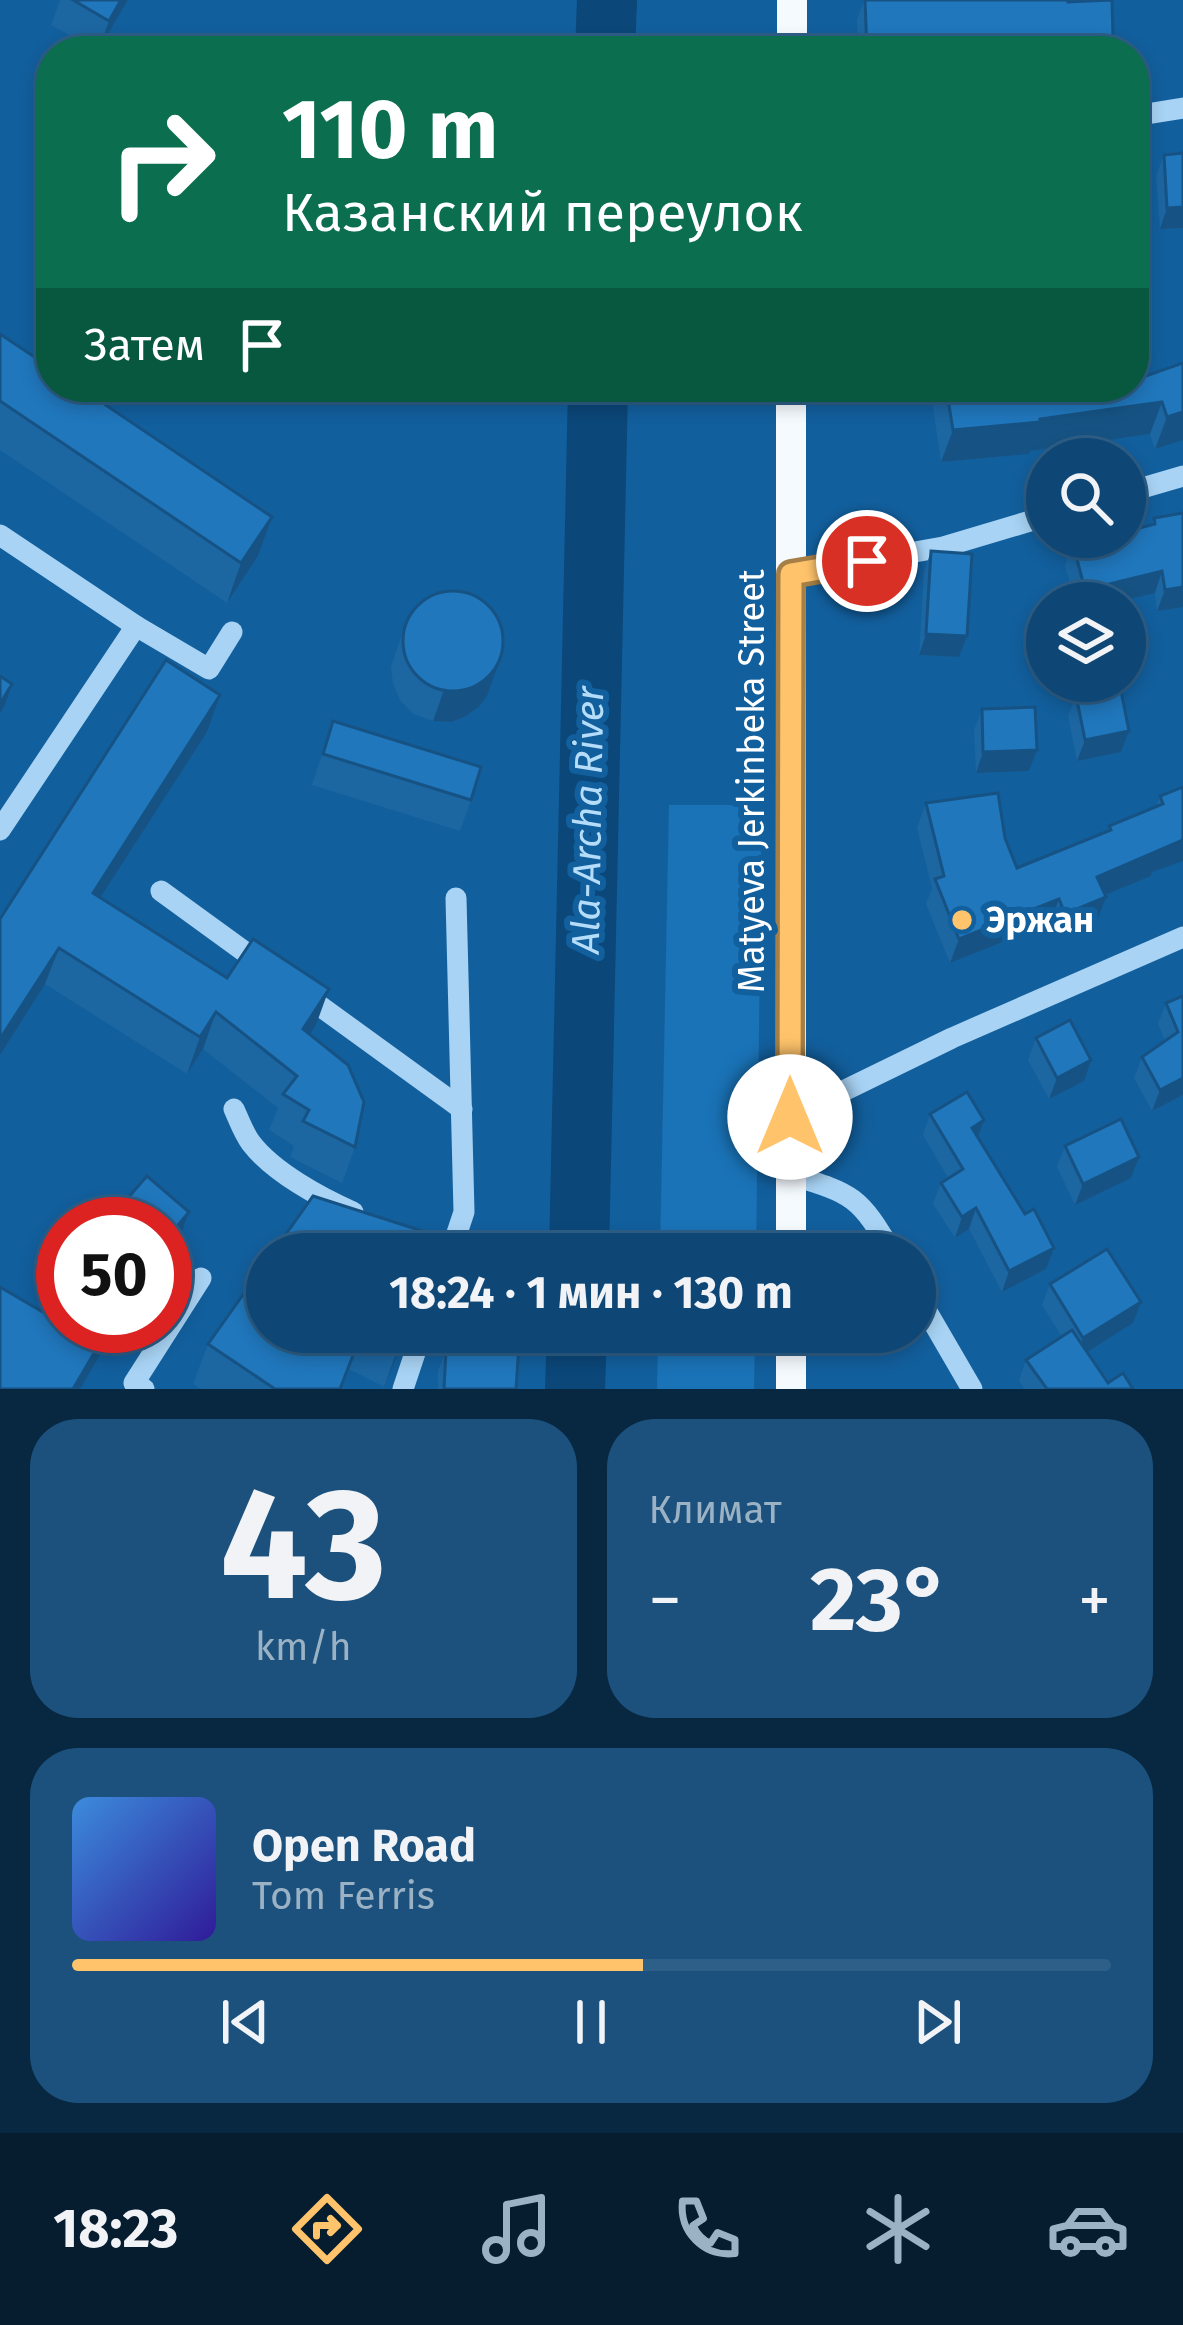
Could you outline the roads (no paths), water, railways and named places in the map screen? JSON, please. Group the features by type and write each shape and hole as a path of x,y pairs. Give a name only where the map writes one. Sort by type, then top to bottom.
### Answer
{"main road":[{"path":"792,0 792,36"},
{"name":"Matyeva Jerkinbeka Street","path":"790,1233 791,402"},
{"path":"790,1353 790,1389"}],"street":[{"path":"1149,114 1183,108"},
{"path":"1146,487 1183,476"},
{"path":"791,574 943,547 1026,522"},
{"path":"0,535 209,669 232,632"},
{"path":"0,830 136,626"},
{"path":"161,892 462,1109"},
{"path":"452,1233 464,1212 456,898"},
{"path":"790,1117 952,1038 1183,937"},
{"path":"234,1109 250,1143 284,1172 370,1220"},
{"path":"790,1175 843,1191 860,1204 881,1233"},
{"path":"144,1389 134,1383 202,1278"},
{"path":"936,1327 972,1389"},
{"path":"403,1389 415,1353"}],"waterway":[{"name":"Ala-Archa River","path":"606,36 607,0"},
{"name":"Ala-Archa River","path":"579,1233 598,402"},
{"name":"Ala-Archa River","path":"575,1389 576,1353"}],"place":[{"name":"Эржан","path":"962,920"}]}
